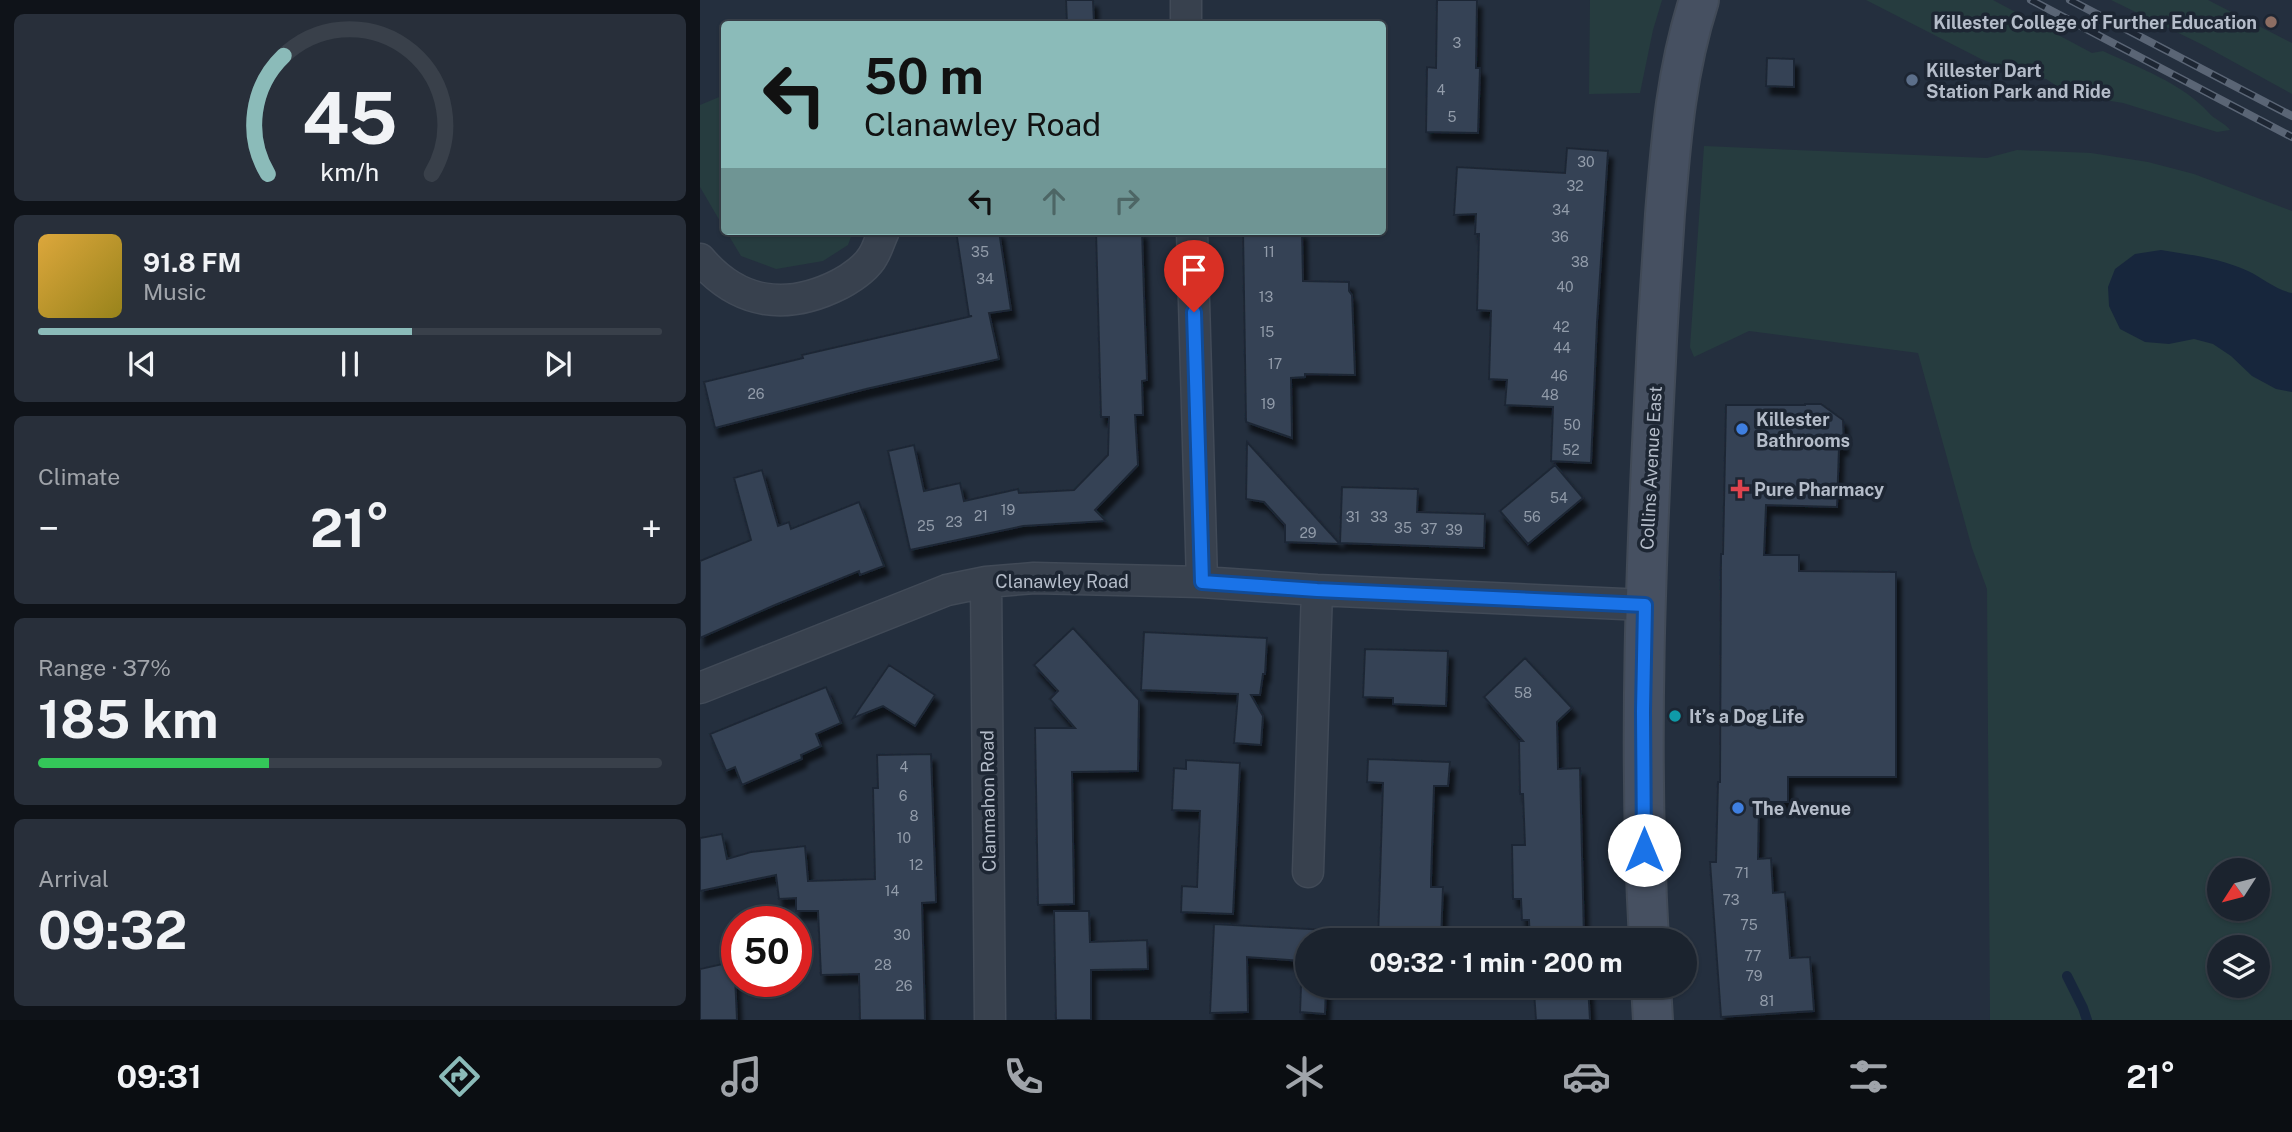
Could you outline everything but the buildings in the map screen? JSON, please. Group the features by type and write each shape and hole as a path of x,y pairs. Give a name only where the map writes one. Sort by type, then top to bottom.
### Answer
{"main road":[{"name":"Collins Avenue East","path":"1648,928 1644,850 1643,711 1657,332 1671,130 1680,74 1699,0"},
{"path":"1652,998 1653,1020"}],"street":[{"path":"1185,0 1186,21"},
{"path":"700,259 715,276 746,294 776,302 822,293 849,279 872,258 882,235"},
{"path":"1192,235 1202,582"},
{"name":"Clanawley Road","path":"700,688 947,590 986,582 1034,578 1202,582 1645,605"},
{"name":"Clanmahon Road","path":"986,582 990,1020"},
{"path":"1308,872 1317,590"}],"green space":[{"path":"1590,0 1662,0 1640,93 1589,94"},
{"path":"1866,0 1993,0 2092,53 2103,51 2159,77 2186,93 2230,130 2217,132 2123,103 2069,94 2046,79 2022,75 1981,59"},
{"path":"2111,0 2208,0 2292,43 2292,94 2201,44"},
{"path":"721,96 721,223 700,187 700,105"},
{"path":"1704,146 1987,158 2017,150 2091,153 2148,162 2194,174 2292,211 2292,1020 1990,1020 1987,589 1972,548 1918,353 1749,331 1694,357 1690,347"},
{"path":"728,235 852,235 848,245 823,261 776,269 741,256"}],"water":[{"path":"2161,250 2227,263 2292,293 2292,392 2276,389 2252,376 2231,356 2213,344 2194,339 2169,344 2145,342 2120,329 2109,306 2108,287 2115,269 2135,254"}],"waterway":[{"path":"2067,976 2087,1020"}],"railway":[{"path":"2031,0 2292,137"},
{"path":"2070,0 2292,116"}],"place":[{"name":"Killester College of Further Education","path":"2271,22"},
{"name":"Killester Dart Station Park and Ride","path":"1912,80"},
{"name":"Killester Bathrooms","path":"1742,429"},
{"name":"Pure Pharmacy","path":"1740,489"},
{"name":"It’s a Dog Life","path":"1675,716"},
{"name":"The Avenue","path":"1738,808"}],"route":[{"path":"1194,312 1202,582 1645,605 1644,850"}]}
